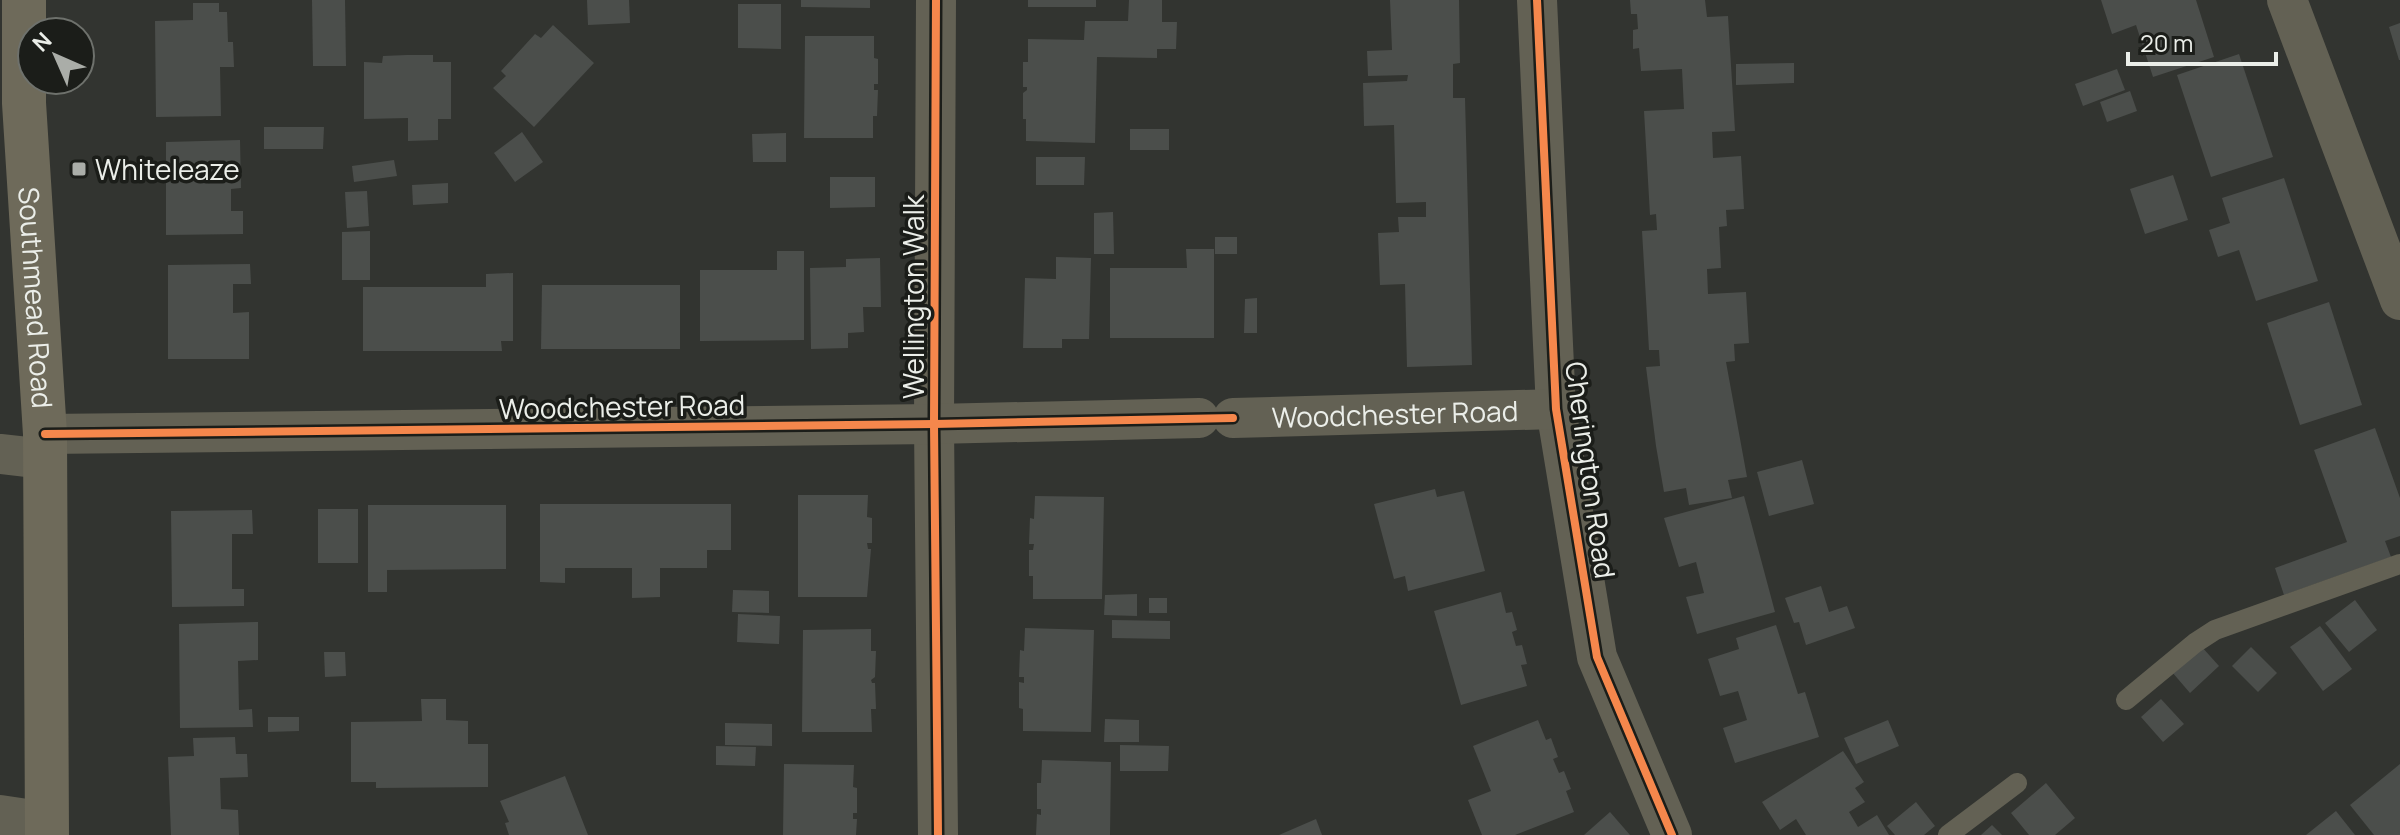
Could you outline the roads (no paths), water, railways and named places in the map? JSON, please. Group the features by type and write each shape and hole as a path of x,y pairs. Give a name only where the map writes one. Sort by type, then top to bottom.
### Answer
{"main road":[{"name":"Southmead Road","path":"24,0 12,103 45,446 47,828"}],"street":[{"name":"Wellington Walk","path":"936,0 934,424 938,835"},
{"name":"Cherington Road","path":"1537,0 1556,409 1597,657 1672,835"},
{"path":"2287,0 2400,300"},
{"name":"Woodchester Road","path":"0,454 45,446 1556,409"},
{"path":"0,815 47,828"}],"lane":[{"path":"2126,700 2215,630 2400,564"},
{"path":"1948,835 2017,783"}],"place":[{"name":"Whiteleaze","path":"79,169"}]}
